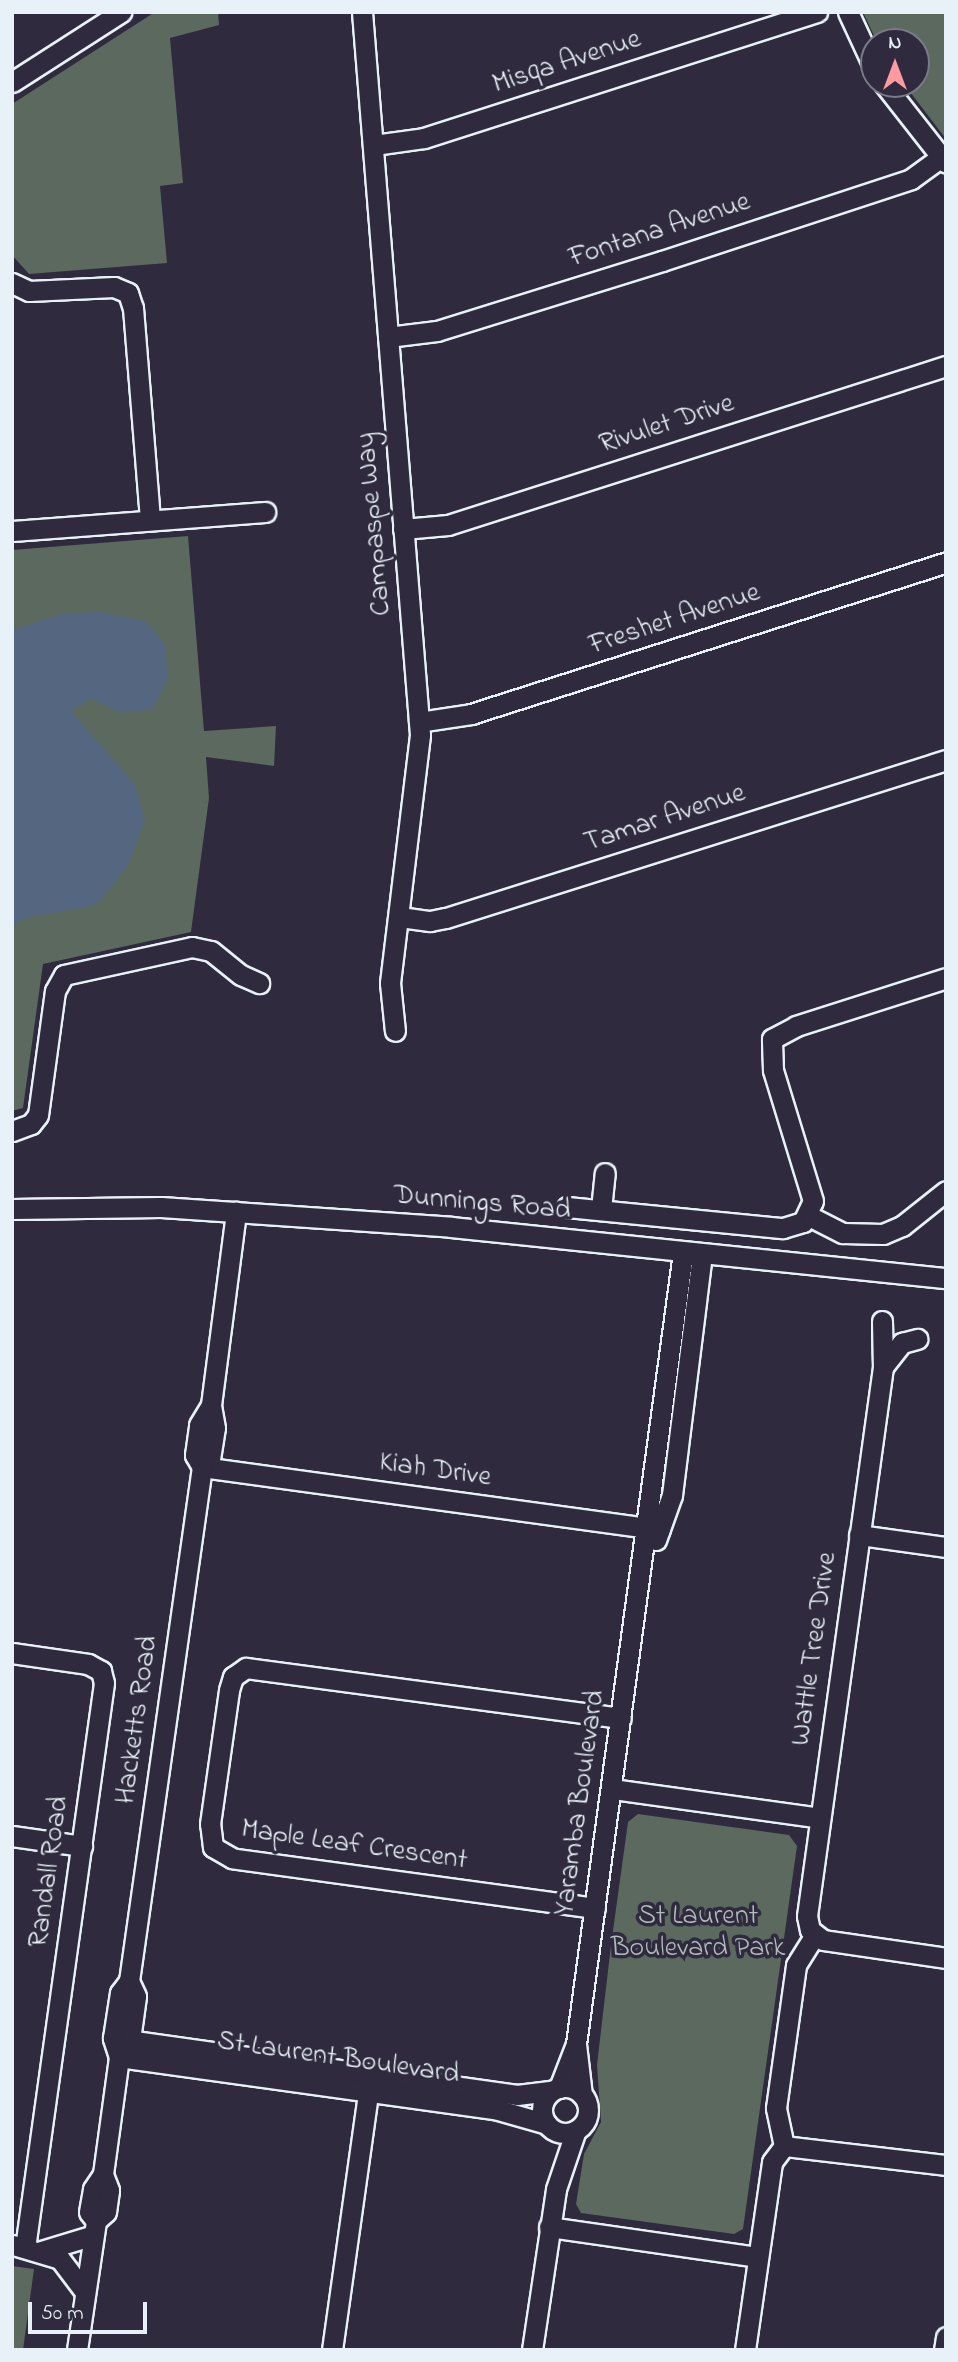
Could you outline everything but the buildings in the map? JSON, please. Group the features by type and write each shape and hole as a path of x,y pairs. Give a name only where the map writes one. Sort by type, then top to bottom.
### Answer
{"street":[{"path":"12,82 121,12"},
{"name":"Campaspe Way","path":"362,12 419,722 420,761 390,983 395,1031"},
{"name":"Misqa Avenue","path":"374,145 424,138 817,12"},
{"path":"848,12 860,38"},
{"path":"895,98 944,160"},
{"name":"Fontana Avenue","path":"388,337 437,331 662,261 911,180 944,160"},
{"path":"12,283 29,291 114,287 128,293 133,308 150,520"},
{"name":"Rivulet Drive","path":"403,529 448,525 946,366"},
{"path":"12,531 265,512"},
{"name":"Freshet Avenue","path":"419,722 446,720 493,708 946,562"},
{"name":"Tamar Avenue","path":"400,917 430,921 446,918 946,760"},
{"path":"12,1131 31,1124 38,1115 55,991 64,975 197,948 217,954 241,975 260,983"},
{"path":"809,1216 811,1192 773,1070 770,1045 783,1031 946,978"},
{"path":"601,1209 605,1173"},
{"path":"567,1207 783,1227 809,1216 843,1233 883,1234 902,1226 946,1191"},
{"name":"Dunnings Road","path":"12,1209 71,1205 236,1212 451,1227 946,1278"},
{"name":"Hacketts Road","path":"77,2350 99,2223 89,2212 93,2189 103,2174 121,2045 136,1996 129,1981 201,1467 195,1455 199,1425 211,1405 236,1212"},
{"name":"Yaramba Boulevard","path":"582,2095 576,2044 642,1570 652,1529 693,1253"},
{"name":"Wattle Tree Drive","path":"814,1936 807,1916 883,1367 883,1321"},
{"path":"883,1367 895,1349 918,1339"},
{"name":"Kiah Drive","path":"201,1467 652,1529"},
{"path":"859,1535 946,1547"},
{"name":"Randall Road","path":"12,1653 88,1664 100,1671 103,1691 26,2248"},
{"name":"Maple Leaf Crescent","path":"595,1908 232,1858 213,1847 210,1824 229,1690 233,1676 246,1668 621,1718"},
{"path":"612,1789 820,1818"},
{"path":"12,1836 82,1846"},
{"path":"745,2350 772,2162 784,2146 776,2108 798,1958 814,1936 830,1942 946,1958"},
{"name":"Yaramba Boulevard","path":"555,2090 576,2044"},
{"name":"St Laurent Boulevard","path":"121,2045 370,2083 516,2113 552,2127"},
{"path":"332,2350 370,2083"},
{"name":"St Laurent Boulevard","path":"370,2083 517,2095 555,2090"},
{"path":"532,2350 556,2189 576,2130 587,2114 582,2095 555,2090 542,2110 552,2127 556,2189"},
{"path":"552,2127 576,2130"},
{"path":"784,2146 800,2145 946,2165"},
{"path":"26,2248 99,2223"},
{"path":"549,2227 758,2257"},
{"path":"26,2248 60,2259 85,2292"},
{"path":"944,2350 946,2337"}],"green space":[{"path":"155,12 218,12 219,25 170,38 183,183 160,186 167,263 29,274 12,255 12,104"},
{"path":"863,12 946,12 946,139 915,98 930,98 930,28 870,28"},
{"path":"188,536 204,731 276,726 274,766 206,757 209,798 191,932 43,964 23,1108 12,1111 12,550"},
{"name":"St Laurent Boulevard Park","path":"638,1814 789,1835 797,1846 743,2229 734,2234 581,2213 576,2204 584,2154 601,2122 597,2065 611,1945 628,1822"},
{"path":"12,2266 34,2269 23,2350 12,2350"}],"water":[{"path":"98,612 145,621 165,645 168,678 153,710 118,711 91,699 71,711 135,785 145,819 129,863 96,905 25,918 12,926 12,631 61,614"}]}
